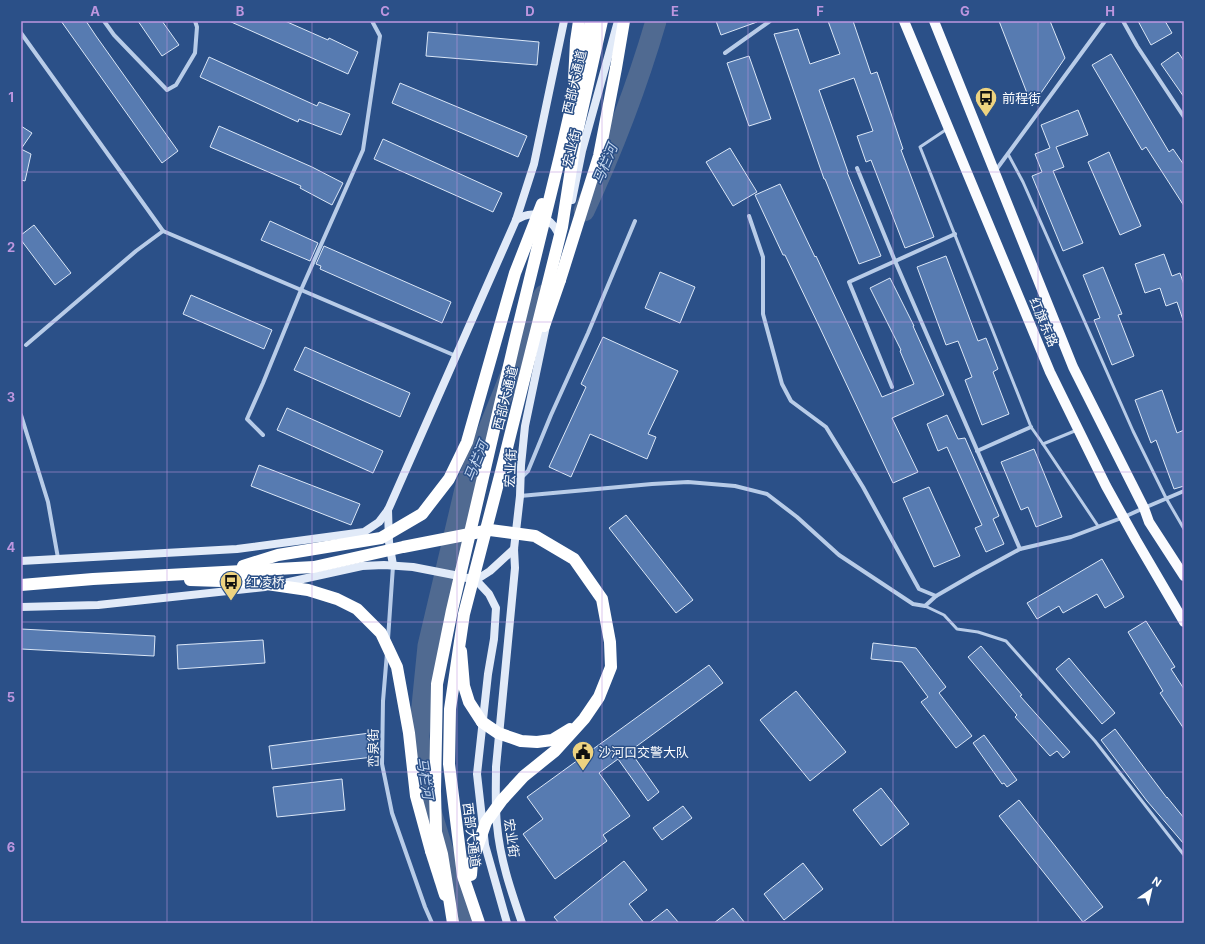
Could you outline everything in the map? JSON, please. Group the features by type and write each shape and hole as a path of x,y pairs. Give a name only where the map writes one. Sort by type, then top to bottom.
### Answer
{"highway":[{"path":"573,101 576,41 579,21"},
{"name":"西部大通道","path":"453,923 442,854 436,832 435,791 437,684 452,610 591,21"},
{"name":"西部大通道","path":"479,923 463,876 449,764 450,710 464,614 562,227 576,137 602,21"},
{"path":"524,379 557,292 598,156 615,75 624,21"},
{"path":"225,571 278,555 381,538 422,514 450,479 467,442 515,273 560,156"},
{"path":"21,585 92,578 314,567 403,547 490,530 535,536 574,559 602,599 610,642 611,667 599,697 584,719 555,751 524,776 502,800 486,822 472,862 475,910"},
{"path":"92,578 252,582 308,590 338,599 357,609 381,633 397,667 409,733 416,796 453,923"},
{"path":"462,628 461,648 464,686 469,702 482,722 498,732 520,741 536,742 552,740 584,719"}],"main road":[{"path":"21,561 237,549 364,532 379,522 388,510 516,220 534,164 564,21"},
{"name":"宏业街","path":"522,923 511,893 502,858 497,826 496,767 515,568 514,550 520,496 521,465 525,426 582,151 618,21"},
{"name":"红旗东路","path":"904,21 1050,372 1078,430 1124,517 1184,622"},
{"name":"红旗东路","path":"934,21 1073,366 1144,508 1149,522 1184,576"},
{"path":"516,220 533,214 542,216 557,229 562,246"},
{"path":"388,510 389,542 393,565"},
{"path":"21,608 98,604 264,587 362,566 393,565 412,567 476,580 490,572 514,550"},
{"name":"宏业街","path":"476,580 489,594 496,608 494,640 488,674 478,774 485,845 507,923"}],"street":[{"path":"104,21 114,35 167,90 176,85 195,53 195,21"},
{"path":"263,435 247,419 263,384 301,290 363,150 380,36 372,21"},
{"path":"725,53 770,21"},
{"path":"994,172 1105,21"},
{"path":"1123,21 1137,46 1184,117"},
{"path":"21,33 163,231 456,356"},
{"path":"857,168 976,451 1020,549"},
{"path":"748,216 763,257 763,314 782,384 791,401 826,427 864,487 919,589 936,596"},
{"path":"521,478 528,471 635,222"},
{"path":"26,345 136,251 163,231"},
{"path":"892,386 848,282 955,234"},
{"path":"21,415 48,502 58,558"},
{"path":"976,451 1031,427"},
{"path":"520,496 688,482 735,486 767,494 797,517 839,555 913,604 925,606 936,596 1020,549 1071,537 1124,517 1184,491"},
{"name":"峦泉街","path":"393,565 384,701 382,764 392,813 432,923"}],"lane":[{"path":"949,128 920,146 1031,427 1098,526"},
{"path":"1008,154 1023,182 1133,431 1166,498 1184,529"},
{"path":"1043,444 1078,430"},
{"path":"925,606 944,616 957,629 978,632 1006,641 1095,741 1184,855"}],"building":[{"path":"61,21 86,21 178,151 162,163"},
{"path":"138,21 162,21 179,45 162,56"},
{"path":"229,21 285,21 328,40 329,38 358,52 348,74"},
{"path":"716,21 757,21 757,22 721,35"},
{"path":"828,21 853,21 871,74 877,72 903,149 901,150 934,237 905,248 871,160 866,162 857,136 873,131 854,78 819,90 847,172 881,256 859,264 824,179 774,34 798,29 810,64 840,54"},
{"path":"999,21 1050,21 1065,58 1032,106"},
{"path":"1138,21 1165,21 1172,33 1151,45"},
{"path":"428,32 539,42 537,65 426,56"},
{"path":"1178,52 1184,61 1184,97 1161,64"},
{"path":"1111,54 1169,152 1173,149 1184,165 1184,206 1146,147 1142,150 1092,65"},
{"path":"749,56 771,119 749,126 727,63"},
{"path":"209,57 317,106 319,102 350,114 341,135 299,119 298,122 200,77"},
{"path":"400,83 527,136 518,157 392,103"},
{"path":"1078,110 1088,135 1056,147 1064,167 1053,171 1083,243 1063,251 1032,176 1042,172 1035,154 1050,148 1041,125"},
{"path":"21,126 32,133 21,149"},
{"path":"219,126 312,167 343,183 332,205 300,188 301,186 210,147"},
{"path":"383,139 502,193 493,212 374,159"},
{"path":"730,148 757,192 733,206 706,162"},
{"path":"21,149 31,154 25,181 21,180"},
{"path":"1109,152 1141,226 1120,235 1088,162"},
{"path":"780,184 815,257 816,256 882,397 914,384 900,351 901,350 870,288 890,278 914,326 944,395 892,418 918,472 893,483 755,195"},
{"path":"270,221 318,243 310,261 261,240"},
{"path":"34,225 71,273 55,285 21,240 21,235"},
{"path":"324,246 451,302 442,323 320,269 321,266 316,264"},
{"path":"1164,254 1172,276 1180,273 1184,285 1183,320 1177,302 1166,306 1160,288 1145,293 1135,264"},
{"path":"946,256 978,341 986,338 998,369 993,372 1009,414 982,425 965,380 972,377 958,341 946,345 917,267"},
{"path":"1103,267 1122,314 1118,315 1134,356 1112,365 1094,320 1100,318 1083,275"},
{"path":"660,272 695,287 680,323 645,308"},
{"path":"191,295 272,330 264,349 183,314"},
{"path":"603,337 678,371 648,434 656,437 647,459 590,434 571,477 549,467 586,387 581,384"},
{"path":"305,347 410,393 400,417 294,370"},
{"path":"1162,390 1177,433 1184,430 1184,486 1174,489 1156,440 1151,443 1135,400"},
{"path":"287,408 383,451 373,473 277,430"},
{"path":"947,415 958,439 965,438 999,516 993,519 1004,544 986,552 975,528 982,525 947,447 938,451 927,424"},
{"path":"1034,449 1062,517 1036,527 1028,507 1021,510 1001,462"},
{"path":"259,465 360,504 351,525 251,486"},
{"path":"929,487 960,556 934,567 903,498"},
{"path":"626,515 693,600 676,613 609,528"},
{"path":"1102,559 1124,597 1105,608 1097,594 1063,613 1059,606 1037,619 1027,603"},
{"path":"1146,621 1175,667 1171,669 1184,689 1184,729 1160,693 1163,691 1128,632"},
{"path":"21,629 155,636 154,656 21,649"},
{"path":"263,640 265,663 178,669 177,645"},
{"path":"873,643 916,648 946,687 939,693 972,736 956,748 921,702 928,697 902,662 871,659"},
{"path":"981,646 1022,695 1020,696 1070,752 1063,758 1057,751 1050,756 1015,717 1017,715 968,657"},
{"path":"1069,658 1115,713 1102,724 1056,669"},
{"path":"709,665 723,683 630,751 659,792 648,801 618,759 599,773 630,816 603,835 607,841 555,879 523,834 543,819 527,797"},
{"path":"796,691 846,752 810,781 760,720"},
{"path":"1115,729 1184,818 1184,844 1147,801 1101,740"},
{"path":"370,733 373,757 272,769 269,746"},
{"path":"984,735 1017,780 1007,787 1004,783 1002,784 973,743"},
{"path":"342,779 345,810 277,817 273,787"},
{"path":"881,788 909,824 881,846 853,810"},
{"path":"1019,800 1103,907 1083,922 999,816"},
{"path":"683,806 692,818 662,840 653,828"},
{"path":"624,861 647,890 629,904 644,923 559,923 554,917"},
{"path":"803,863 823,889 784,920 764,894"},
{"path":"733,908 745,923 714,923"},
{"path":"667,909 679,923 649,923"}],"waterway":[{"name":"马栏河","path":"584,211 624,117 656,21"},
{"name":"马栏河","path":"467,923 457,896 425,792 419,736 428,646 466,485 544,295"}],"place":[{"name":"前程街","path":"986,118"},
{"name":"红凌桥","path":"231,602"},
{"name":"沙河口交警大队","path":"583,772"}]}
